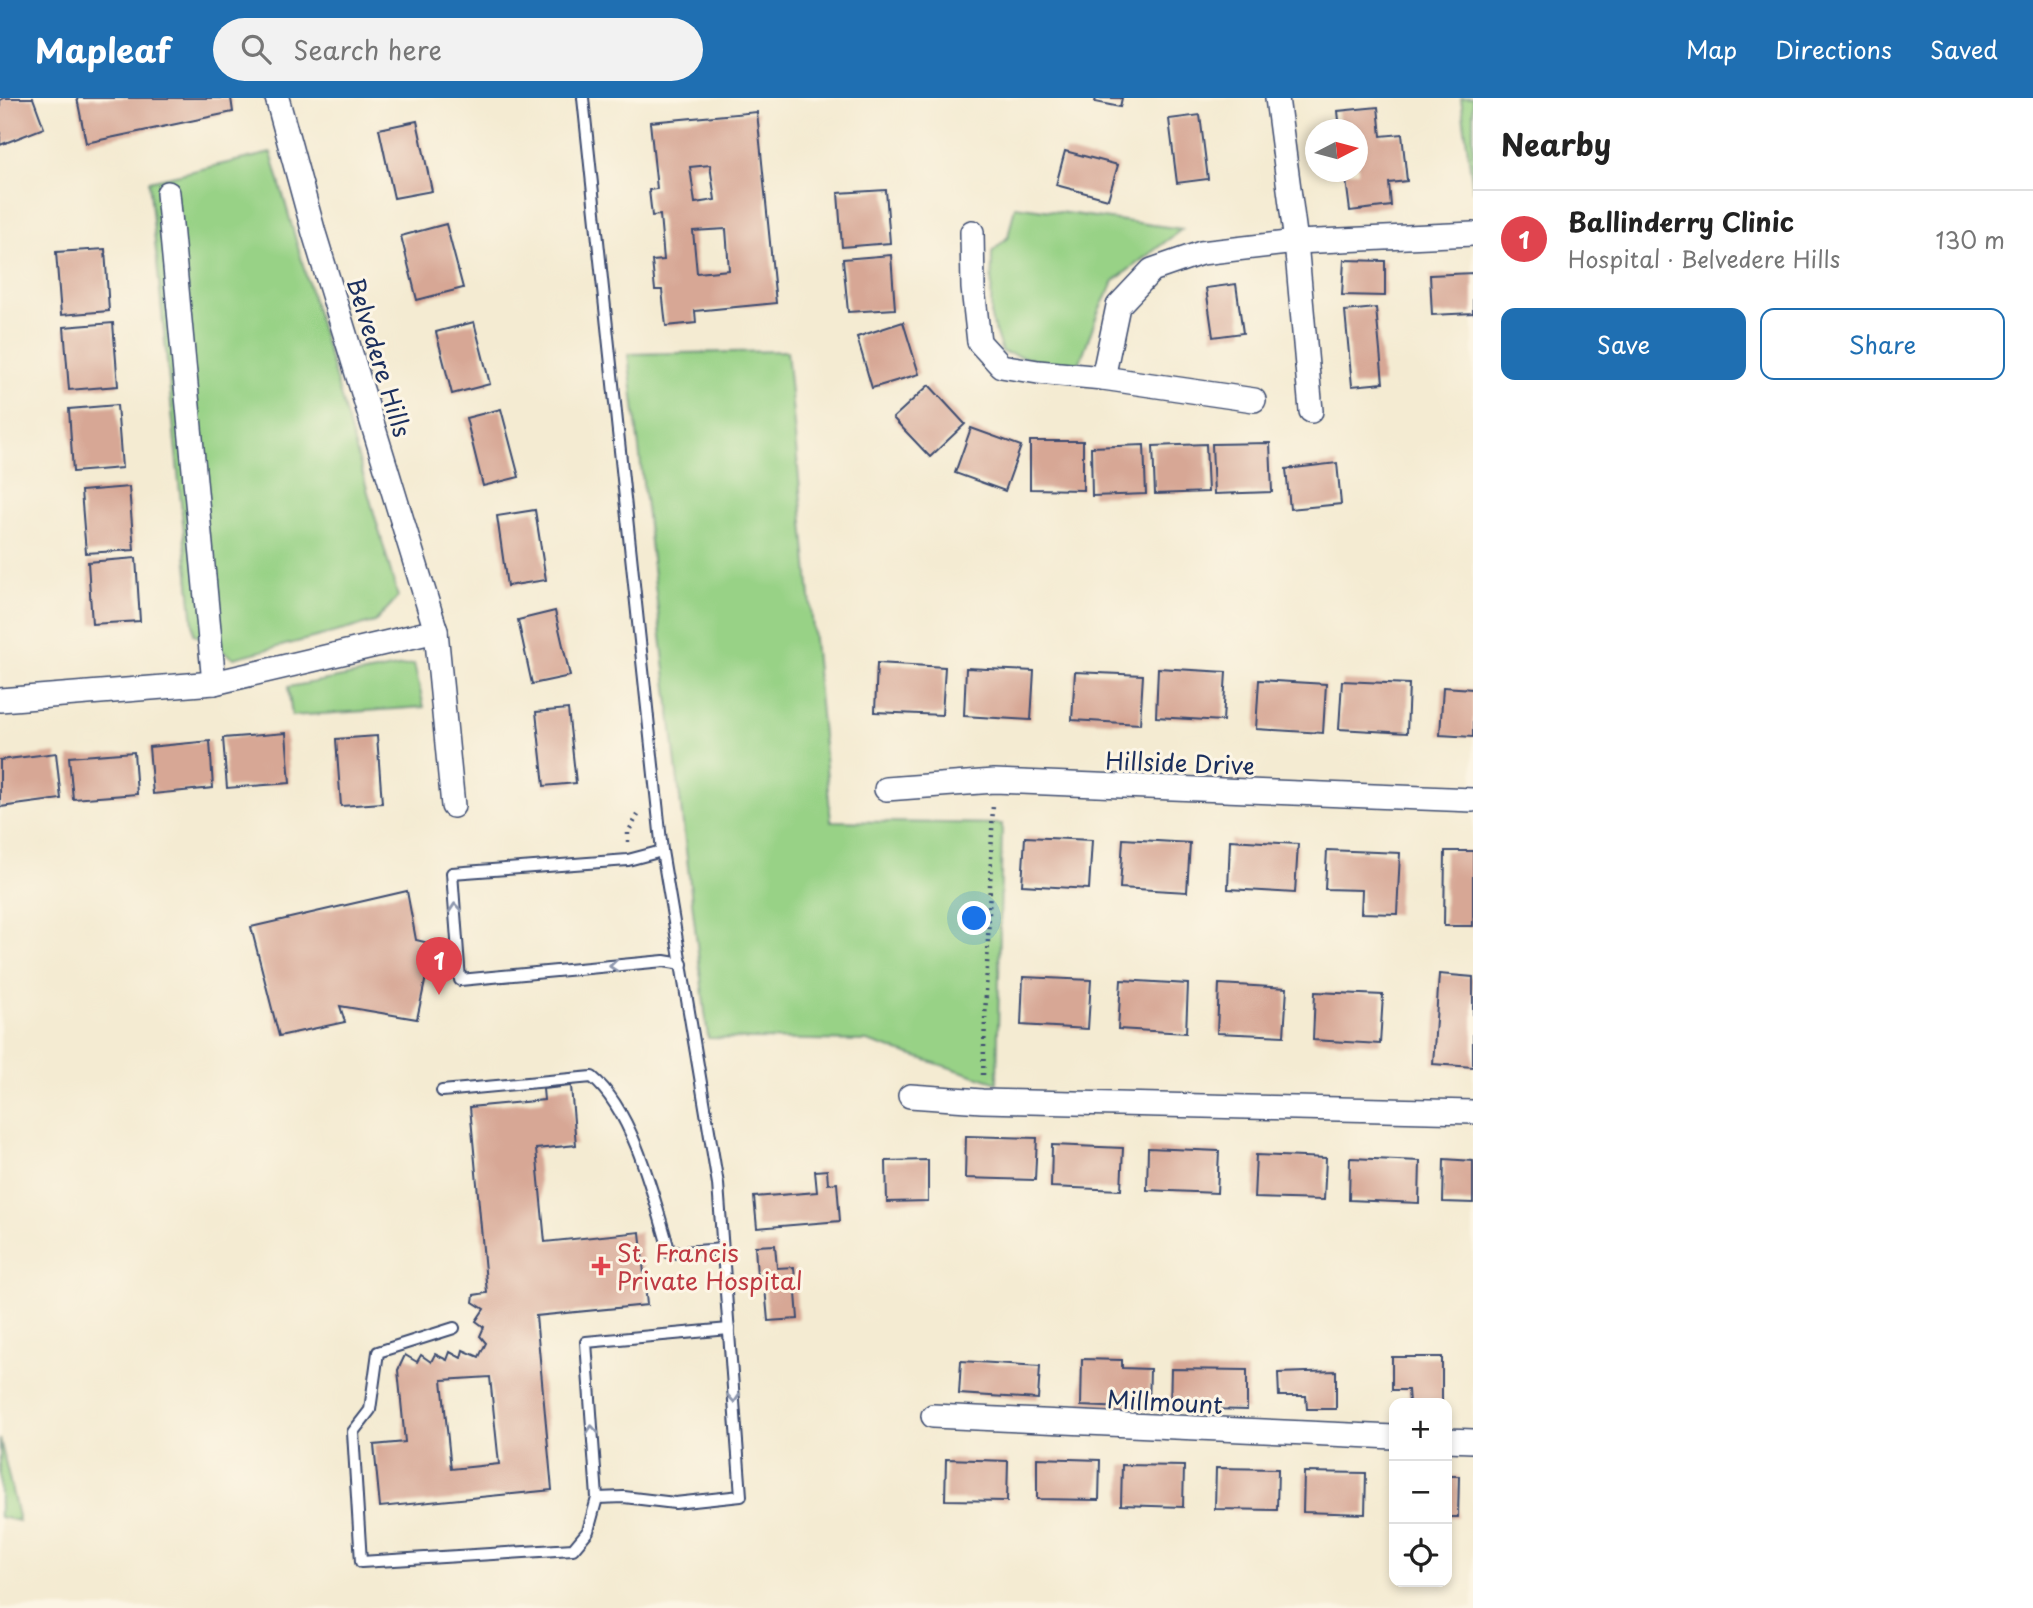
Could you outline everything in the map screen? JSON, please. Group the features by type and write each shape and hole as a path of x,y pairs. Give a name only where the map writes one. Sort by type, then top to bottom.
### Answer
{"street":[{"name":"Belvedere Hills","path":"276,98 314,233 436,631 453,806"},
{"path":"1277,98 1296,242 1311,411"},
{"path":"168,193 215,683"},
{"path":"972,232 973,288 979,342 1001,366 1102,377 1254,400"},
{"path":"1102,377 1118,306 1152,270 1201,253 1296,242 1473,234"},
{"path":"0,700 215,683 436,631"},
{"name":"Hillside Drive","path":"886,789 994,781 1473,800"},
{"path":"910,1096 982,1101 1473,1112"},
{"name":"Millmount","path":"933,1416 1389,1437"},
{"path":"1452,1440 1473,1441"}],"lane":[{"path":"583,98 662,851 718,1184 741,1496 676,1503 624,1497 597,1498"},
{"path":"662,851 628,860 452,873 460,980 664,961 682,964"},
{"path":"442,1091 592,1077 604,1087 625,1120 654,1196 670,1253 723,1249"},
{"path":"454,1328 378,1352 370,1410 353,1432 361,1562 573,1549 588,1531 597,1498 586,1342 729,1329"}],"path":[{"path":"982,1101 994,781"}],"green space":[{"path":"1461,98 1473,98 1473,191"},
{"path":"271,153 398,597 375,622 234,658 194,634 149,181"},
{"path":"1015,206 1182,229 1114,281 1099,310 1080,362 1061,366 1002,352 991,318 992,252 1008,237"},
{"path":"787,351 831,821 1002,824 997,1083 867,1041 708,1038 628,354"},
{"path":"414,664 424,707 292,716 288,687"},
{"path":"0,1439 19,1521 0,1517"}],"building":[{"path":"33,98 44,128 0,145 0,100"},
{"path":"77,98 231,98 233,112 86,143"},
{"path":"1096,98 1122,98 1120,107 1095,102"},
{"path":"1378,107 1381,136 1402,134 1407,181 1389,183 1391,206 1350,211 1346,182 1368,182 1368,119 1339,119 1338,111"},
{"path":"757,112 776,303 695,311 696,323 666,326 662,290 655,290 652,261 664,260 660,215 652,216 649,190 657,189 650,122","holes":["710,165 715,200 695,203 690,167","726,229 729,270 697,273 693,231"]},
{"path":"1200,115 1208,179 1177,183 1169,119"},
{"path":"417,121 432,191 394,198 379,129"},
{"path":"1065,151 1118,165 1108,199 1056,185"},
{"path":"886,190 890,243 842,247 838,193"},
{"path":"446,224 463,288 417,300 401,236"},
{"path":"105,249 109,311 61,315 56,252"},
{"path":"891,255 895,309 848,312 843,259"},
{"path":"1344,260 1385,261 1385,296 1342,295"},
{"path":"1473,273 1473,313 1432,315 1430,275"},
{"path":"1236,284 1243,333 1213,337 1206,288"},
{"path":"1376,308 1383,383 1352,386 1345,311"},
{"path":"474,322 490,384 452,394 436,332"},
{"path":"903,322 919,374 872,388 857,337"},
{"path":"113,323 118,386 69,390 64,327"},
{"path":"929,385 965,424 930,457 893,418"},
{"path":"117,405 122,468 73,472 69,409"},
{"path":"501,409 519,477 483,486 466,418"},
{"path":"971,428 1021,446 1005,491 955,473"},
{"path":"1030,441 1083,441 1083,490 1030,489"},
{"path":"1270,443 1272,492 1214,494 1212,444"},
{"path":"1206,444 1208,492 1155,494 1153,446"},
{"path":"1144,445 1146,494 1092,496 1091,447"},
{"path":"1337,463 1341,504 1290,509 1286,469"},
{"path":"129,487 134,550 86,553 81,491"},
{"path":"535,510 546,580 507,586 497,516"},
{"path":"136,558 140,621 92,624 88,562"},
{"path":"555,611 570,676 532,684 518,620"},
{"path":"877,663 945,667 942,715 875,712"},
{"path":"966,668 1034,671 1031,720 964,716"},
{"path":"1158,668 1226,672 1223,721 1156,717"},
{"path":"1075,672 1143,675 1140,724 1072,720"},
{"path":"1259,680 1326,684 1323,733 1256,729"},
{"path":"1342,681 1409,684 1407,733 1339,729"},
{"path":"1443,687 1473,689 1473,737 1440,735"},
{"path":"568,709 576,783 544,786 536,712"},
{"path":"286,733 290,783 227,788 223,738"},
{"path":"377,736 382,803 341,806 336,739"},
{"path":"210,741 213,788 153,794 149,747"},
{"path":"134,752 137,794 73,799 69,757"},
{"path":"56,753 61,799 0,807 0,760"},
{"path":"1025,837 1092,840 1089,889 1022,885"},
{"path":"1123,839 1190,843 1187,892 1120,888"},
{"path":"1230,840 1298,844 1295,893 1228,889"},
{"path":"1327,850 1400,853 1397,914 1361,913 1362,890 1325,889"},
{"path":"1445,851 1473,851 1473,926 1444,926"},
{"path":"407,891 416,940 433,944 417,1019 340,1006 345,1022 279,1036 251,927"},
{"path":"1439,974 1473,977 1473,1067 1433,1064"},
{"path":"1023,977 1091,980 1088,1029 1021,1025"},
{"path":"1121,980 1188,984 1186,1033 1118,1029"},
{"path":"1219,984 1287,988 1284,1036 1217,1033"},
{"path":"1315,992 1383,995 1380,1044 1313,1040"},
{"path":"571,1086 576,1145 536,1149 545,1242 640,1232 647,1305 536,1316 552,1490 380,1507 374,1445 405,1442 398,1370 405,1355 417,1362 421,1355 431,1362 435,1354 447,1360 450,1352 461,1358 463,1350 479,1357 486,1343 480,1336 484,1327 476,1321 484,1309 473,1302 474,1295 487,1293 470,1107 544,1100 543,1089","holes":["490,1377 499,1464 451,1469 442,1380"]},
{"path":"966,1136 1037,1138 1035,1180 965,1178"},
{"path":"1052,1145 1123,1148 1121,1190 1051,1187"},
{"path":"1148,1148 1219,1151 1217,1193 1147,1190"},
{"path":"1256,1155 1326,1158 1324,1200 1254,1198"},
{"path":"1350,1158 1420,1161 1419,1203 1349,1200"},
{"path":"1444,1159 1473,1161 1473,1203 1443,1202"},
{"path":"928,1160 928,1201 887,1202 886,1161"},
{"path":"827,1170 828,1184 837,1183 840,1221 757,1228 754,1197 817,1192 815,1171"},
{"path":"775,1245 777,1268 794,1267 798,1319 768,1321 764,1276 757,1276 755,1246"},
{"path":"1392,1357 1442,1357 1442,1398 1409,1398 1408,1390 1392,1390"},
{"path":"1082,1359 1122,1360 1122,1368 1150,1369 1149,1409 1081,1406"},
{"path":"961,1361 1040,1366 1038,1399 959,1394"},
{"path":"1171,1369 1247,1370 1247,1410 1170,1408"},
{"path":"1336,1371 1336,1409 1307,1409 1306,1396 1279,1396 1278,1373"},
{"path":"1037,1458 1100,1460 1099,1500 1037,1499"},
{"path":"946,1459 1008,1461 1007,1501 945,1500"},
{"path":"1122,1465 1184,1466 1183,1507 1121,1505"},
{"path":"1216,1468 1278,1469 1277,1510 1215,1509"},
{"path":"1304,1472 1366,1473 1365,1514 1303,1512"},
{"path":"1452,1476 1459,1476 1458,1517 1452,1517"}],"place":[{"name":"Ballinderry Clinic","path":"439,995"},
{"name":"St. Francis Private Hospital","path":"601,1266"}]}
